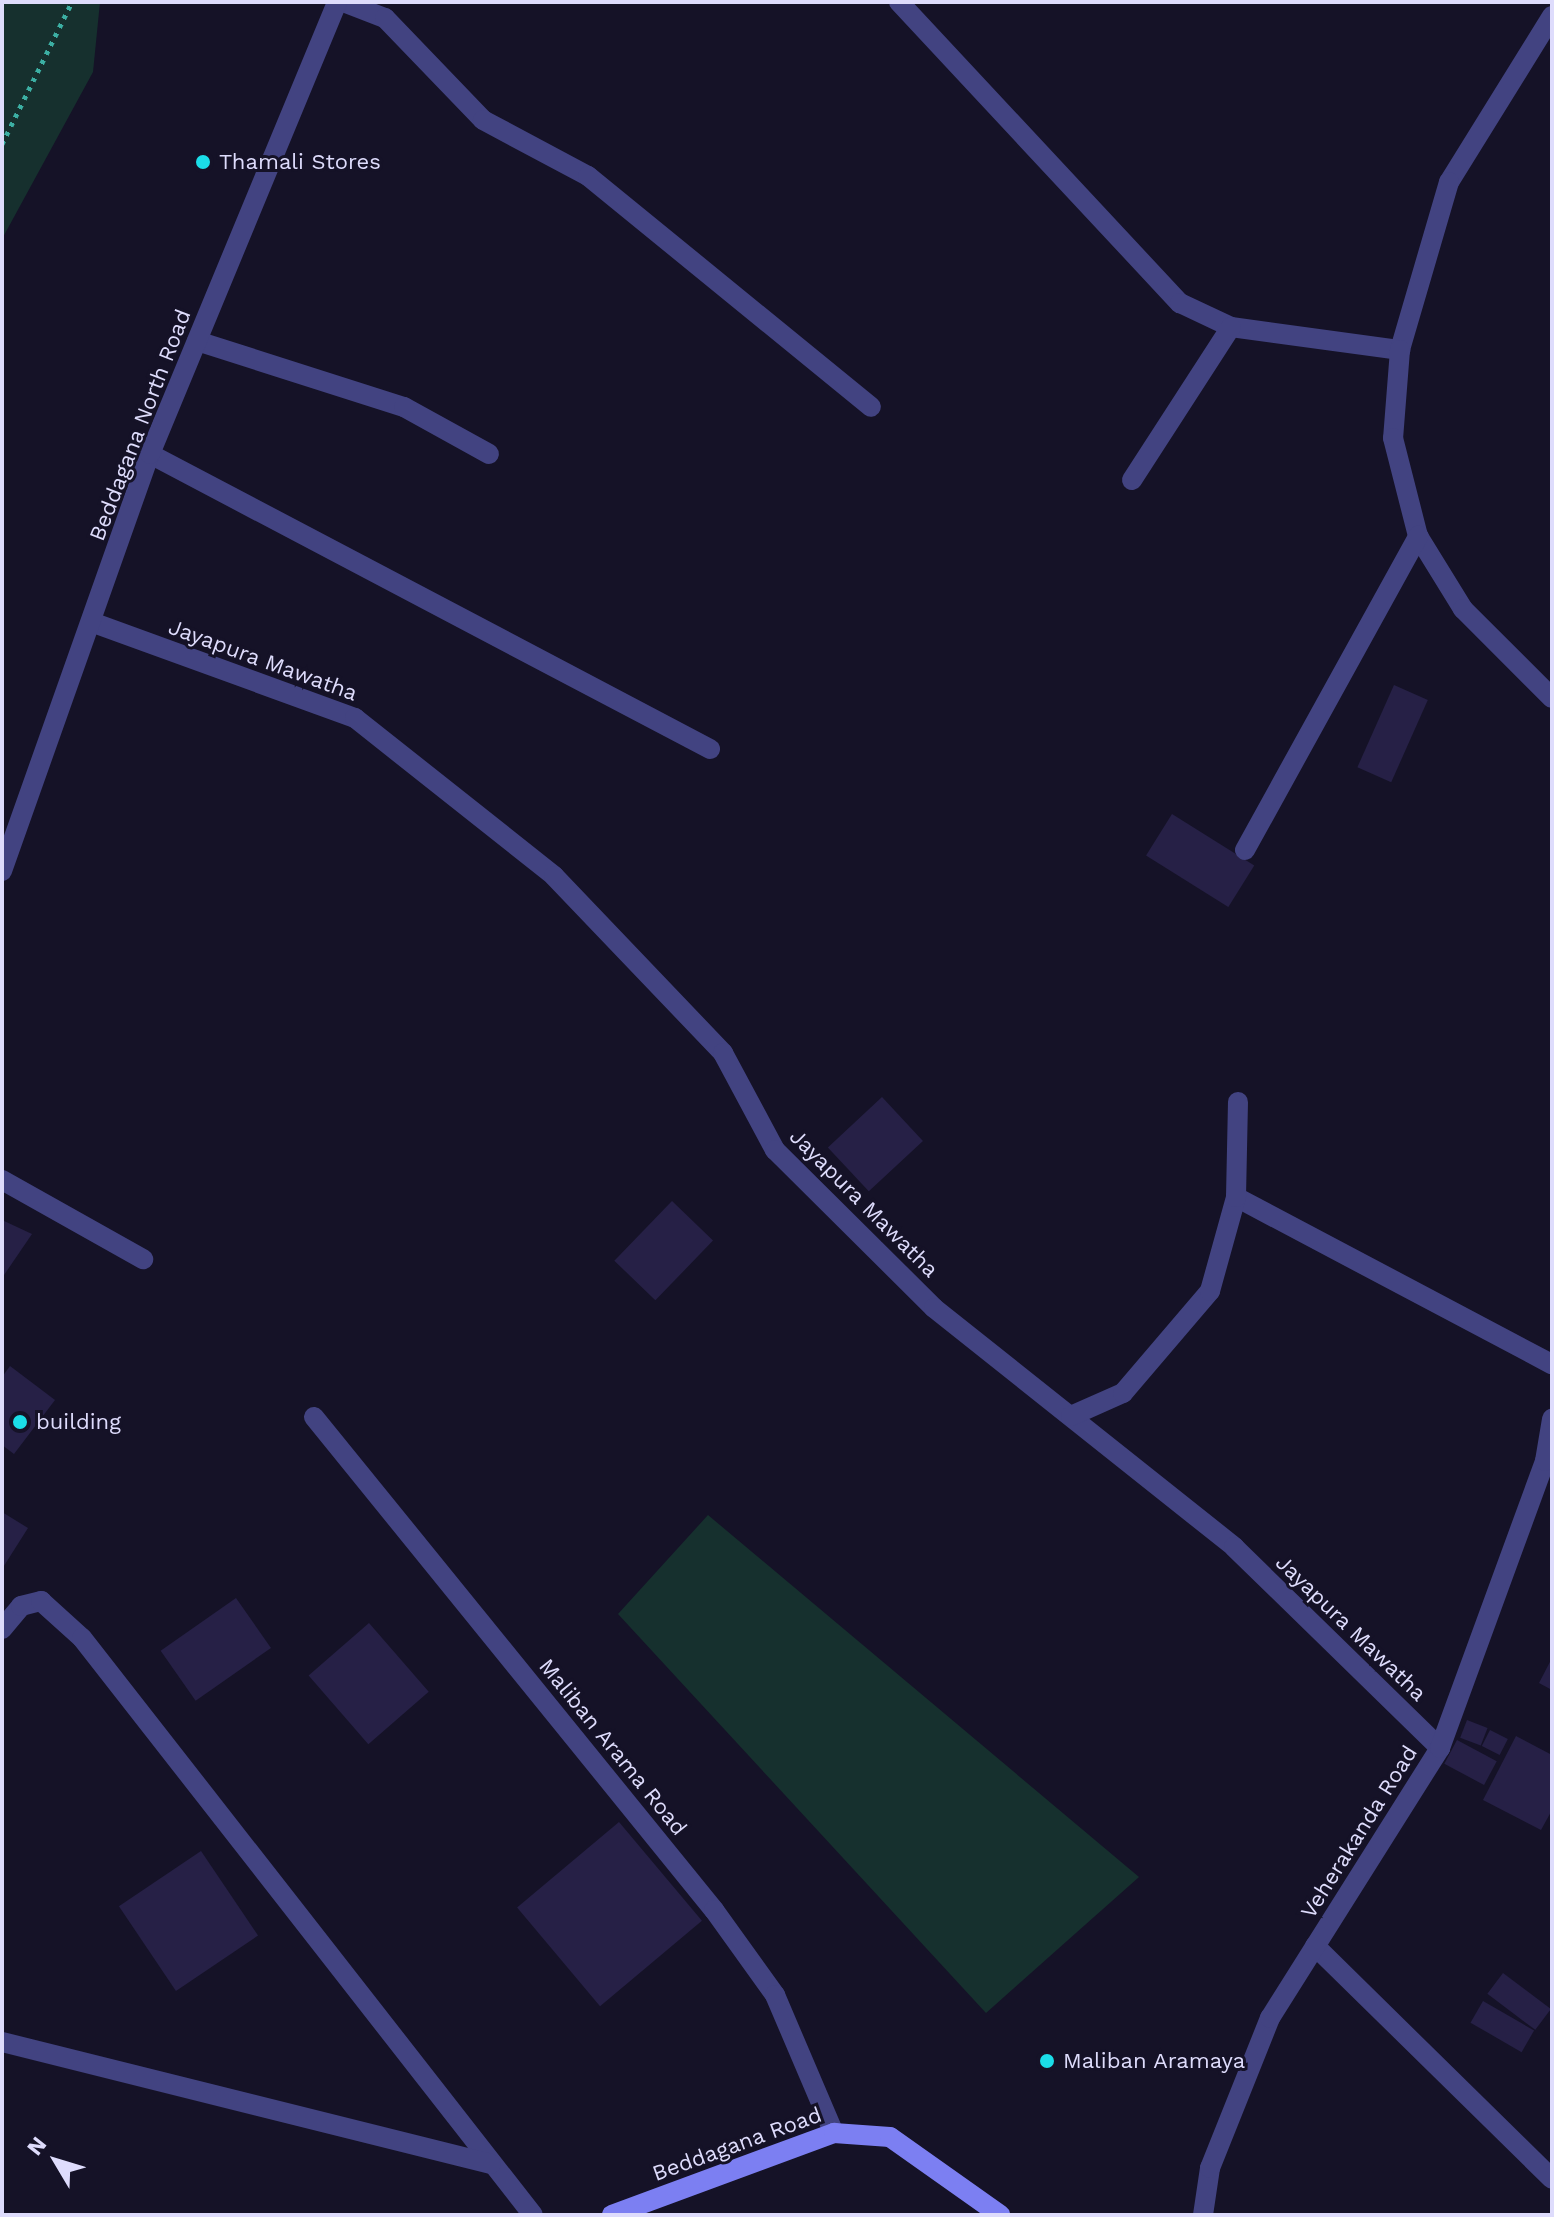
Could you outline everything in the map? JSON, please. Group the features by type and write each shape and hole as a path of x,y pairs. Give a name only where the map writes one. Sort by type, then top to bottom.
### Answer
{"street":[{"name":"Beddagana North Road","path":"2,871 94,623 150,454 340,2"},
{"path":"340,2 385,18 483,120 588,176 871,407"},
{"path":"899,2 1180,303 1231,327 1400,350"},
{"path":"1552,16 1449,182 1400,350 1393,438 1418,536 1463,609 1552,698"},
{"path":"1132,480 1231,327"},
{"path":"197,341 404,407 489,454"},
{"path":"150,454 710,749"},
{"path":"1245,850 1418,536"},
{"name":"Jayapura Mawatha","path":"94,623 355,718 554,876 723,1053 775,1150 934,1308 1234,1547 1440,1748"},
{"path":"1071,1416 1123,1393 1210,1291 1236,1197 1238,1102"},
{"path":"2,1180 143,1259"},
{"path":"1236,1197 1552,1364"},
{"name":"Maliban Arama Road","path":"314,1417 714,1910 775,1995 834,2133"},
{"name":"Veherakanda Road","path":"1203,2215 1210,2168 1270,2018 1440,1748 1549,1462 1552,1419"},
{"path":"2,1629 21,1606 41,1601 82,1638 533,2215"},
{"path":"1315,1946 1552,2179"},
{"path":"2,2042 491,2164"},
{"name":"Beddagana Road","path":"612,2215 834,2133 890,2137 1000,2215"}],"path":[{"path":"2,144 72,2"}],"green space":[{"path":"2,2 100,2 93,72 2,239"},
{"path":"708,1515 1139,1877 986,2013 618,1614"}],"building":[{"path":"1394,685 1428,700 1391,782 1357,767"},
{"path":"1172,814 1254,865 1228,907 1146,856"},
{"path":"882,1097 923,1141 869,1191 828,1147"},
{"path":"672,1201 713,1241 655,1300 614,1261"},
{"path":"2,1220 32,1234 2,1278"},
{"name":"building","path":"10,1366 55,1400 14,1454 2,1445 2,1377"},
{"path":"2,1512 28,1528 2,1569"},
{"path":"236,1598 271,1648 196,1701 161,1651"},
{"path":"369,1623 429,1692 368,1744 309,1675"},
{"path":"1552,1658 1552,1690 1539,1683"},
{"path":"1467,1720 1488,1728 1481,1746 1460,1738"},
{"path":"1490,1730 1508,1739 1500,1755 1482,1746"},
{"path":"1516,1736 1552,1755 1552,1810 1541,1830 1483,1800"},
{"path":"1457,1740 1497,1761 1484,1785 1444,1764"},
{"path":"619,1822 702,1921 600,2006 517,1907"},
{"path":"201,1851 258,1936 176,1991 119,1906"},
{"path":"1503,1973 1551,2009 1535,2030 1487,1994"},
{"path":"1483,2001 1534,2030 1522,2052 1470,2023"}],"place":[{"name":"Thamali Stores","path":"203,162"},
{"name":"building","path":"20,1422"},
{"name":"Maliban Aramaya","path":"1047,2061"}]}
